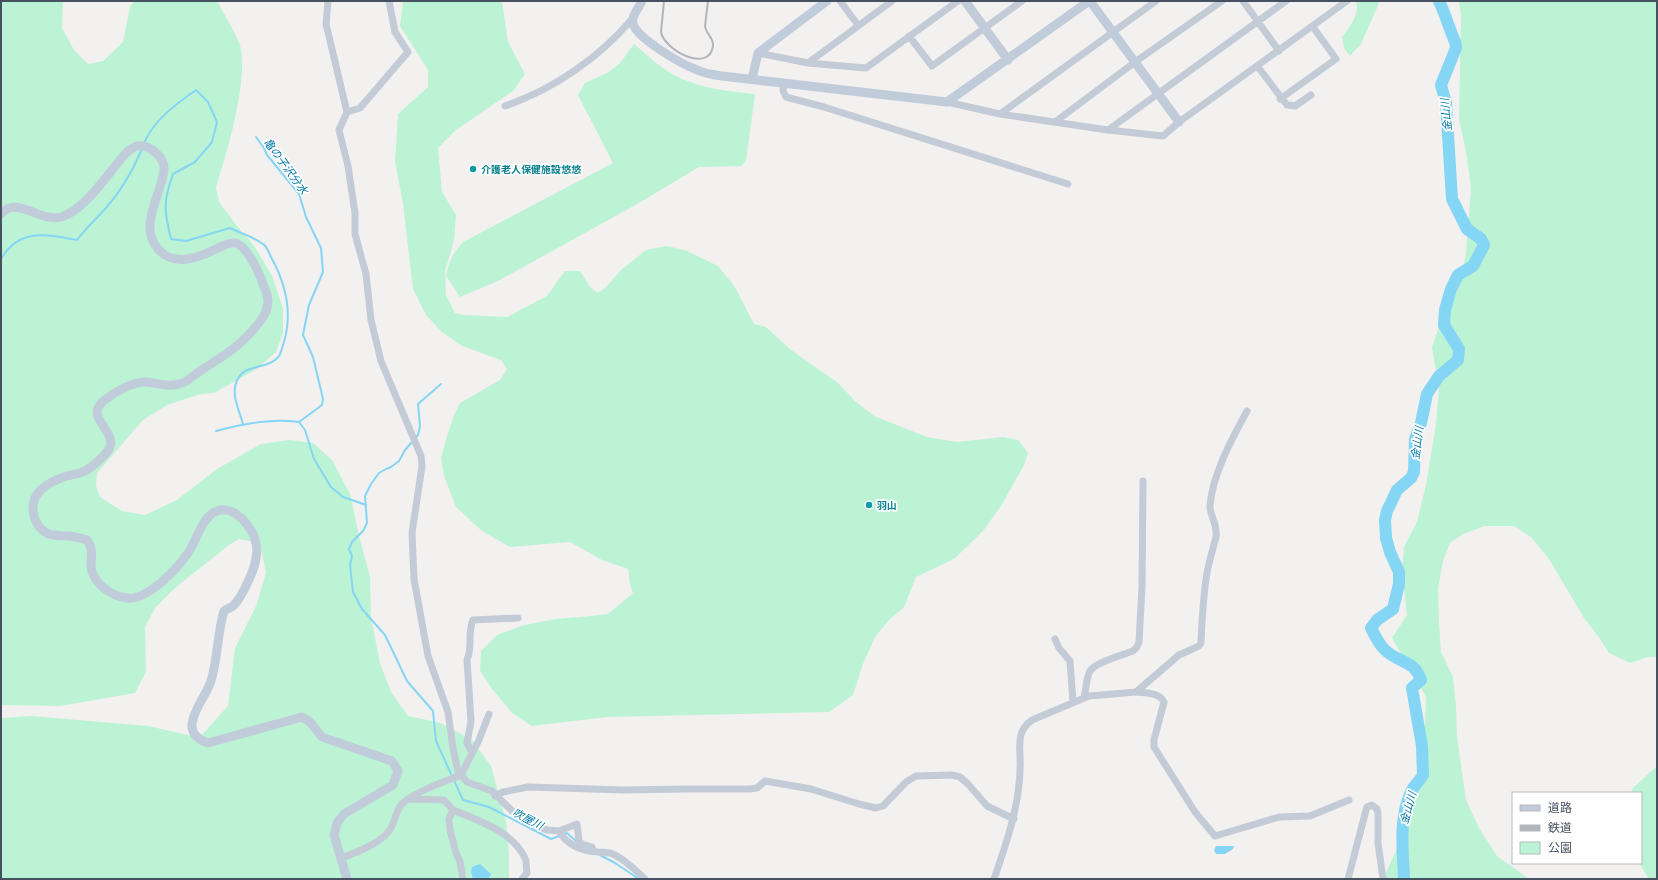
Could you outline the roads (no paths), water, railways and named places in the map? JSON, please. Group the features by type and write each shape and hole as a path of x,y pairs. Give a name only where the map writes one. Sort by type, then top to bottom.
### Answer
{"street":[{"path":"328,1 326,24 347,112 339,130 348,166 355,213 355,234 366,274 371,320 381,361 421,456 422,466 412,533 414,579 428,656 448,712 453,748 460,776 467,782 484,787 492,792 526,821 540,828 559,831 577,824 579,841 582,844 592,848"},
{"path":"347,112 360,108 408,52 395,32 390,1"},
{"path":"505,106 526,99 543,90 590,60 620,33 633,18 642,1"},
{"path":"752,80 758,53 827,1"},
{"path":"840,1 858,25"},
{"path":"808,62 892,1"},
{"path":"758,53 808,62 866,68 958,1"},
{"path":"965,1 1008,60"},
{"path":"947,102 1090,1 1179,122"},
{"path":"1000,114 1156,1"},
{"path":"1055,122 1135,62 1222,1"},
{"path":"1243,1 1279,51"},
{"path":"1108,130 1286,1"},
{"path":"633,18 633,23 638,32 662,51 696,70 718,75 947,102 1000,114 1108,130 1163,136 1179,122 1258,67 1348,1"},
{"path":"909,36 932,66 1019,2"},
{"path":"1280,98 1336,59 1313,27"},
{"path":"1258,67 1287,106 1295,106 1311,95"},
{"path":"784,83 783,91 786,97 824,107 1068,184"},
{"path":"1,214 5,209 13,206 46,217 60,218 67,215 92,196 128,151 136,146 146,146 160,158 164,168 151,218 150,230 152,240 161,253 178,259 189,259 199,257 230,242 237,243 242,247 257,270 264,286 267,298 267,308 254,330 239,345 227,354 183,383 172,385 143,382 129,386 104,400 99,407 97,415 99,421 112,441 109,450 85,471 62,477 44,486 36,495 32,504 33,515 36,524 44,532 51,535 70,536 87,540 91,546 93,556 91,566 95,578 100,585 111,594 134,599 144,595 173,572 188,552 205,521 211,514 219,510 227,510 243,519 252,533 256,544 256,558 245,589 235,604 224,611 211,682 196,711 192,724 194,734 198,740 208,743 302,717 310,722 322,737 392,761 398,771 393,785 344,814 337,823 334,835 347,879"},
{"path":"1136,692 1166,664 1179,655 1199,646 1201,643 1207,572 1216,535 1214,519 1210,509 1211,500 1220,469 1232,440 1247,411"},
{"path":"1084,698 1089,675 1093,668 1132,651 1137,647 1139,642 1142,588 1143,481"},
{"path":"472,753 467,743 471,721 467,660 471,652 471,626 473,620 518,618"},
{"path":"1054,639 1059,648 1070,661 1073,702"},
{"path":"994,879 1014,819 1020,764 1021,732 1025,725 1032,720 1089,696 1136,692 1158,695 1162,699 1164,702 1154,740 1154,747 1195,812 1215,836 1279,817 1310,816 1349,800"},
{"path":"342,858 364,849 386,835 391,828 401,805 408,799 460,776 479,740 489,714"},
{"path":"495,796 502,792 528,787 623,790 750,789 757,788 765,781 811,789 876,808 883,806 906,782 916,776 952,775 960,777 968,784 987,806 1014,819"},
{"path":"408,799 417,801 444,800 453,810 483,823 501,833 517,845 526,859 526,873 522,879"},
{"path":"1348,879 1366,810 1367,807 1372,806 1377,809 1378,813 1378,843 1383,879"},
{"path":"453,810 450,819 450,830 460,862 463,879"},
{"path":"559,831 566,840 578,848 614,854 646,879"}],"water":[{"path":"1216,846 1234,846 1233,849 1225,854 1216,854 1214,850"},
{"path":"480,864 491,874 488,879 473,879 471,872 472,867"}],"waterway":[{"name":"金山川","path":"1404,879 1402,834 1405,812 1412,790 1423,775 1422,746 1412,688 1421,680 1414,668 1394,657 1384,649 1378,642 1371,628 1377,620 1393,609 1399,584 1399,572 1390,552 1386,538 1385,520 1387,511 1397,490 1411,478 1414,472 1415,439 1421,423 1427,394 1439,376 1458,360 1459,349 1444,325 1445,310 1451,289 1458,275 1473,266 1484,245 1481,239 1467,229 1452,199 1446,103 1441,85 1456,48 1455,41 1439,1"},
{"path":"144,143 148,135 166,113 196,90 208,102 217,122 212,142 195,162 173,174 166,199 166,213 171,239 186,241 230,228 255,239 264,245 268,250 281,278 288,311 286,334 279,356 275,360 247,370 239,377 236,383 235,395 243,424"},
{"name":"亀の子沢分水","path":"256,137 267,155 299,194 306,217 321,248 323,272 309,305 303,335 313,357 323,399 322,405 299,422"},
{"path":"1,259 8,249 16,242 25,238 44,235 77,240 117,194 131,172 142,149"},
{"path":"441,384 418,404 420,426 418,435 405,450 399,461 379,473 365,496 367,523 363,531 352,542 349,549 352,556 350,565 353,592 362,609 385,635 407,681 433,711 436,741 463,800 489,807 551,839 567,833 577,842"},
{"path":"216,431 268,421 299,422 305,430 314,459 331,487 343,497 366,505"},
{"name":"吹屋川","path":"600,855 639,879"}],"railway":[{"path":"664,1 661,32 664,39 678,52 696,59 704,58 710,54 713,46 705,26 708,1"}],"place":[{"name":"介護老人保健施設悠悠","path":"473,169"},
{"name":"羽山","path":"869,505"}]}
